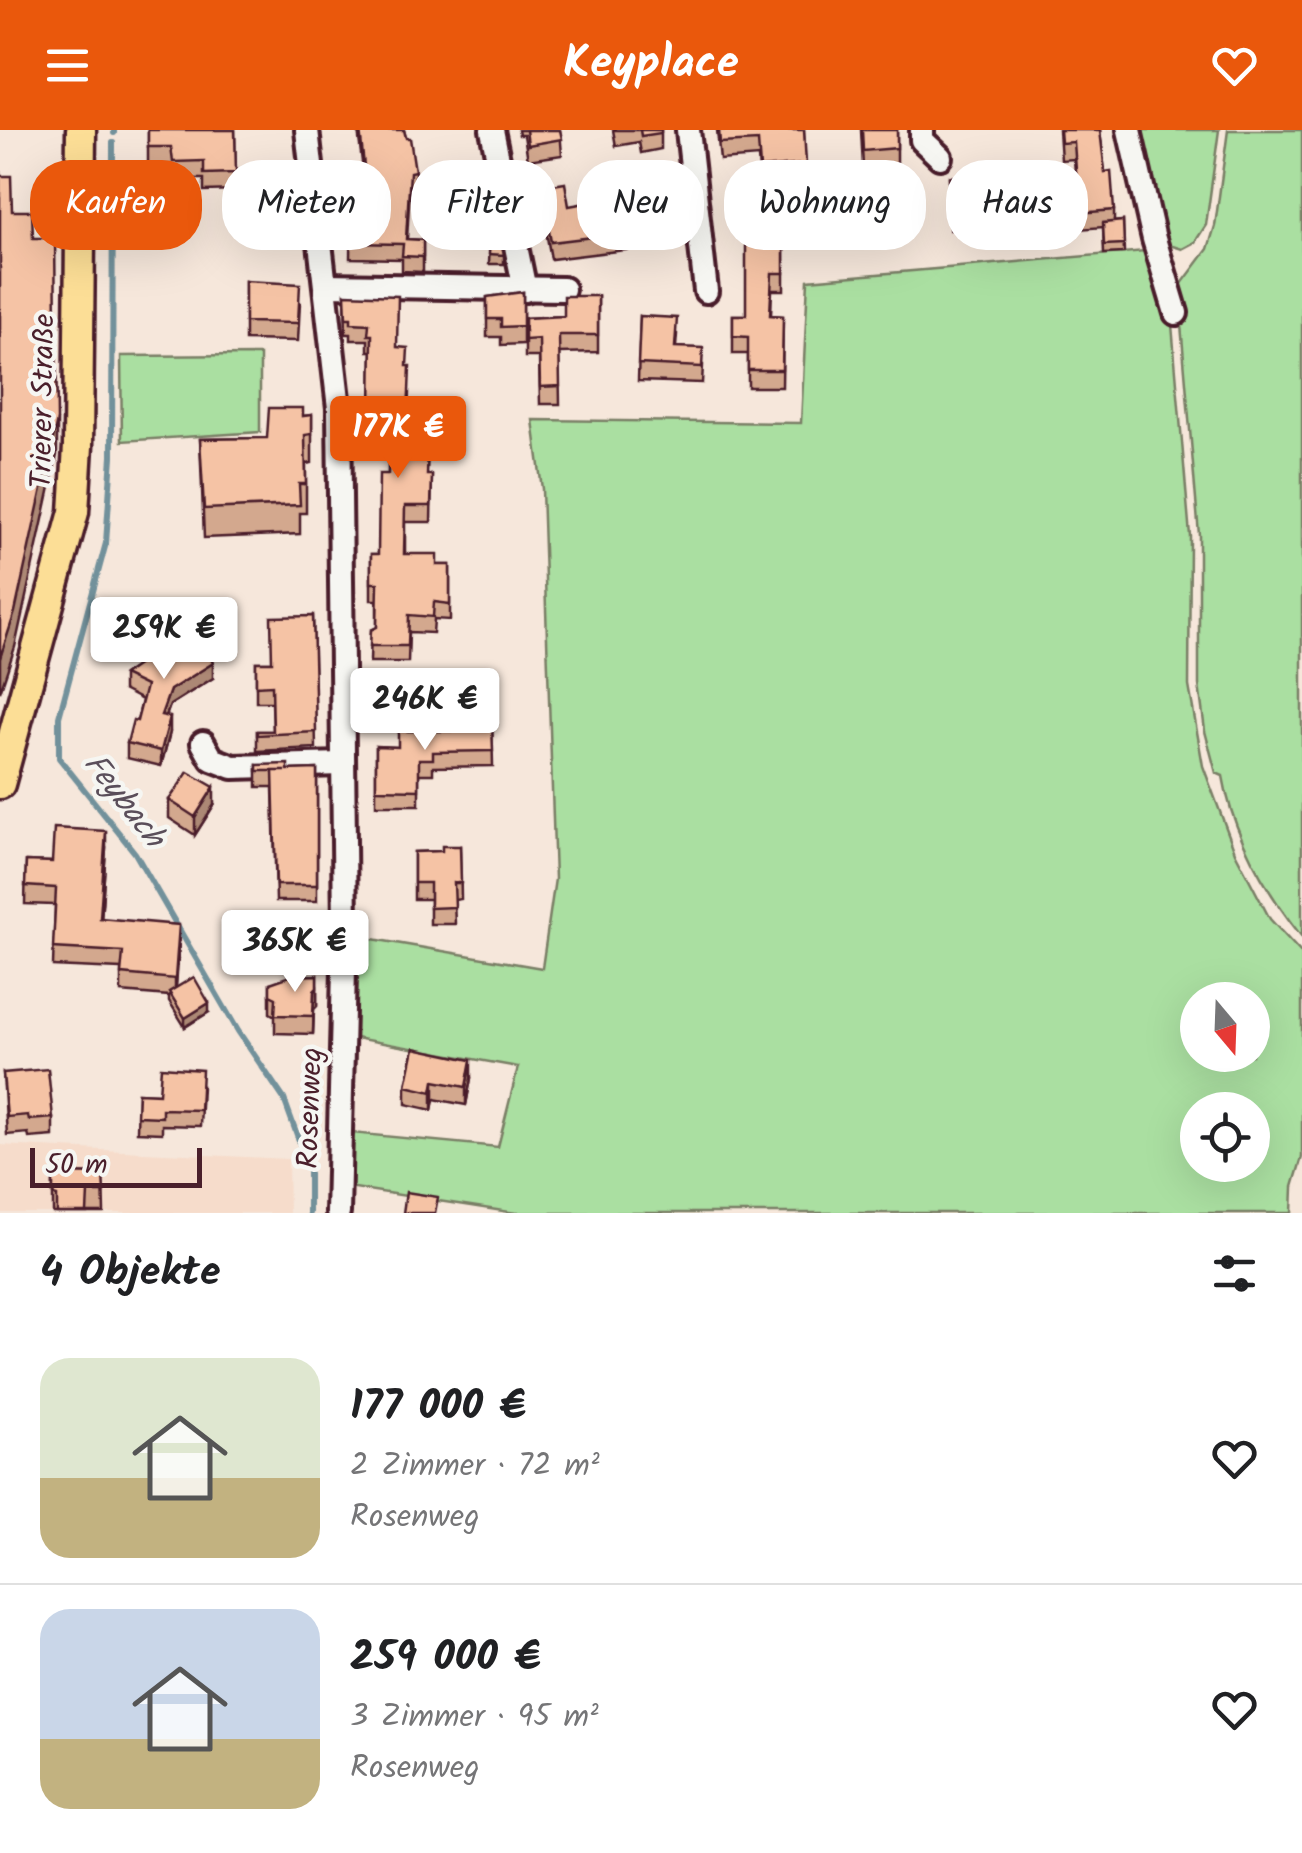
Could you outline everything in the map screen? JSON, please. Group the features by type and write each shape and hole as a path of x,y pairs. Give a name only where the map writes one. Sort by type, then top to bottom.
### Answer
{"main road":[{"name":"Trierer Straße","path":"0,784 74,512 81,130"}],"street":[{"name":"Rosenweg","path":"306,130 339,408 345,928 338,1213"},
{"path":"492,130 525,290"},
{"path":"688,130 706,291"},
{"path":"922,130 922,140 940,157"},
{"path":"1129,130 1176,313"},
{"path":"326,286 563,289"},
{"path":"203,743 212,759 233,766 342,764"}],"shaded area":[{"path":"0,1145 288,1159 289,1213 0,1213"}],"green space":[{"path":"1142,130 1219,130 1206,225 1195,242 1182,249 1166,244"},
{"path":"1228,130 1302,130 1302,937 1263,881 1234,819 1223,776 1216,773 1205,731 1199,685 1199,535 1178,289 1208,249 1215,226"},
{"path":"1145,251 1171,313 1190,536 1189,686 1203,766 1235,852 1270,919 1302,954 1302,1157 1293,1187 1292,1213 516,1213 348,1187 352,1133 498,1147 518,1067 355,1038 360,931 367,938 542,968 555,879 542,489 533,420 801,423 808,280"},
{"path":"260,355 260,432 122,441 121,356"}],"building":[{"path":"148,130 235,130 236,160 222,160 222,173 204,174 202,160 173,160 171,147 148,147"},
{"path":"360,130 404,130 406,138 410,138 413,160 406,239 411,239 411,250 423,250 423,257 402,256 403,244 391,244 391,160 363,160"},
{"path":"526,130 560,130 562,139 528,145"},
{"path":"640,130 661,130 661,133 641,136"},
{"path":"719,130 804,130 806,160 759,160 758,141 720,143"},
{"path":"862,130 897,130 897,148 863,151"},
{"path":"1060,130 1100,130 1105,172 1111,171 1114,210 1088,212 1088,160 1075,160 1074,142 1061,143"},
{"path":"0,176 11,176 12,211 30,211 30,250 55,250 57,420 15,612 0,658"},
{"path":"565,183 569,206 577,205 577,239 557,241 557,184"},
{"path":"1123,221 1124,244 1104,245 1103,223"},
{"path":"489,250 503,250 504,255 489,254"},
{"path":"746,250 784,250 784,273 772,273 770,315 783,316 782,370 748,370 748,337 733,336 733,315 746,315"},
{"path":"245,281 300,284 298,323 245,322"},
{"path":"523,292 523,326 501,327 501,319 487,319 487,297"},
{"path":"345,294 398,296 397,347 408,348 410,366 408,417 429,418 427,475 432,475 431,506 405,506 404,554 437,554 437,565 450,565 450,604 434,602 433,617 409,615 408,646 370,646 371,630 377,627 378,583 371,583 371,554 378,554 379,474 388,474 389,432 385,432 386,416 371,415 369,324 351,323 351,318 346,318"},
{"path":"564,296 598,296 598,335 559,335 560,386 540,387 539,339 525,340 525,318 564,316"},
{"path":"640,316 677,318 675,347 703,348 702,367 638,364"},
{"path":"269,408 303,408 303,416 312,415 312,434 305,435 306,484 299,484 300,505 204,509 200,439 267,438"},
{"path":"123,610 142,610 142,630 122,630"},
{"path":"313,616 316,732 257,735 257,731 273,731 272,685 256,686 256,662 272,662 271,617"},
{"path":"173,623 182,635 191,629 199,637 213,663 170,690 161,715 170,717 161,751 127,743 146,686 123,675 164,647 155,634"},
{"path":"492,724 493,751 433,752 433,759 419,759 419,790 376,789 376,746 398,747 398,731 456,731 456,725"},
{"path":"288,764 288,770 317,769 317,885 276,885 273,771 257,771 257,765"},
{"path":"188,772 214,787 195,817 169,800"},
{"path":"54,828 106,831 100,918 179,925 175,979 121,974 123,952 53,948 56,888 25,886 26,861 52,862"},
{"path":"442,846 460,846 461,883 454,883 455,907 430,908 430,883 414,883 414,852 442,851"},
{"path":"259,917 298,919 297,950 269,950 269,939 259,940"},
{"path":"317,975 313,1016 275,1015 276,998 270,995 270,983 290,976"},
{"path":"194,977 209,1003 185,1018 169,992"},
{"path":"414,1048 471,1060 466,1087 434,1081 432,1092 406,1086"},
{"path":"161,1067 202,1070 200,1110 162,1109 162,1117 137,1116 138,1093 159,1094"},
{"path":"48,1069 53,1118 7,1117 3,1073"},
{"path":"53,1173 103,1174 104,1192 88,1192 87,1213 57,1213"},
{"path":"406,1192 438,1197 435,1213 403,1213"}],"waterway":[{"name":"Feybach","path":"113,143 112,456 106,543 59,717 59,758 135,853 238,1031 284,1099 309,1168 309,1213"}]}
